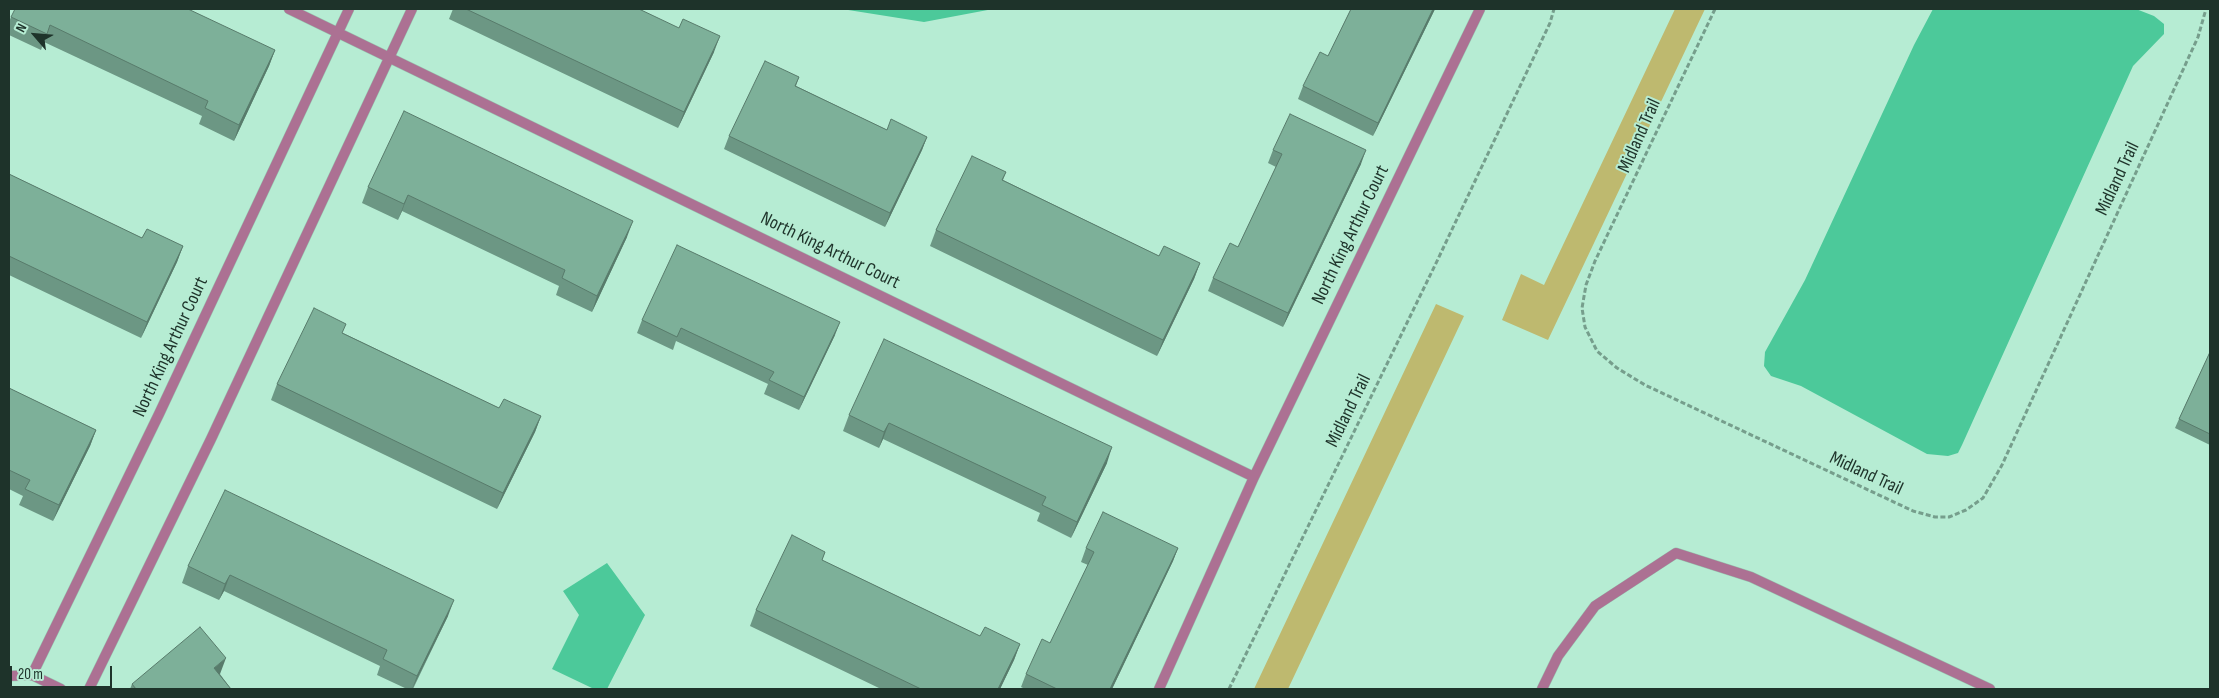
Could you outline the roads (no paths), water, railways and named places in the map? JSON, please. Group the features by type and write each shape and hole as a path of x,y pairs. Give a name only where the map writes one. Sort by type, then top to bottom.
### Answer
{"street":[{"name":"North King Arthur Court","path":"289,9 390,56 1254,477"},
{"path":"337,31 349,9"},
{"path":"89,689 211,439 412,9"},
{"name":"North King Arthur Court","path":"1158,689 1254,477 1480,9"},
{"name":"North King Arthur Court","path":"32,674 159,414 337,31"},
{"path":"1542,689 1558,656 1595,606 1676,553 1751,577 1990,689"},
{"path":"9,676 32,674 61,689"}]}
